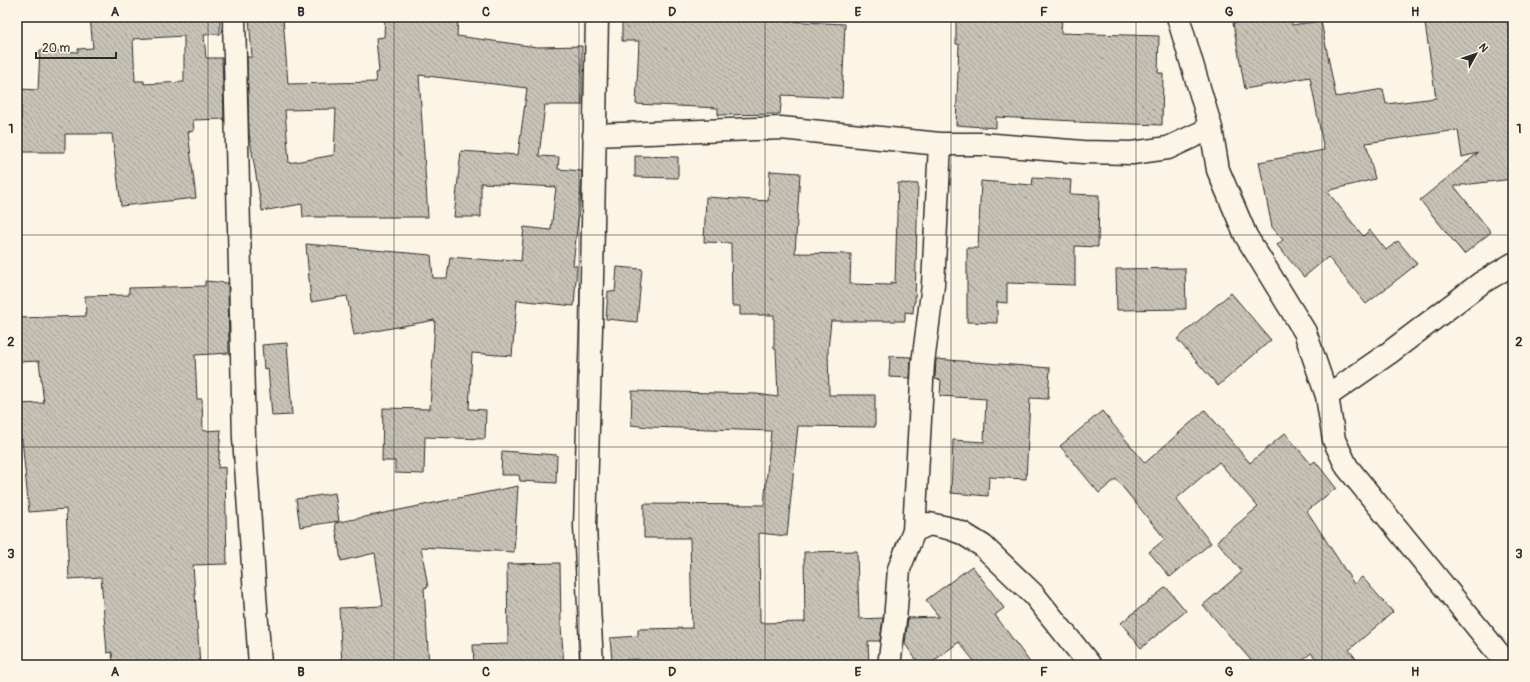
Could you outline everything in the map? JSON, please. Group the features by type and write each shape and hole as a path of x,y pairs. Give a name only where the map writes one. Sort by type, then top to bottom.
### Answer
{"street":[{"path":"234,17 244,438 260,665"},
{"path":"592,665 585,526 591,329 597,17"},
{"path":"1178,17 1211,128 1218,170 1246,236 1305,332 1327,396 1334,440 1347,467 1508,665"},
{"path":"594,135 781,128 940,144 982,144 1083,152 1132,153 1168,148 1211,128"},
{"path":"889,665 895,621 899,569 914,531 923,363 933,285 940,144"},
{"path":"1327,396 1389,353 1481,283 1513,264"},
{"path":"914,531 929,524 948,528 962,533 984,546 1034,595 1090,665"}],"building":[{"path":"90,17 220,17 220,34 204,35 206,58 222,58 224,119 193,120 194,131 188,132 196,198 121,206 112,134 65,134 65,152 21,152 21,89 38,90 40,50 78,52 78,49 93,48","holes":["184,36 184,82 144,84 144,81 135,81 133,39"]},
{"path":"249,17 283,17 288,84 376,82 375,73 379,72 376,38 384,37 385,17 458,17 457,36 537,47 582,46 582,105 545,105 539,156 559,157 558,169 582,171 573,265 577,266 574,306 517,300 512,356 472,353 469,409 486,410 485,439 425,437 424,474 395,473 395,461 382,461 383,408 430,409 435,320 354,335 347,296 311,302 306,244 431,255 433,278 447,278 450,257 521,261 524,227 551,230 556,187 481,183 481,217 454,217 461,151 518,155 527,88 419,75 428,217 303,217 302,204 262,211 249,134 247,57 252,57","holes":["336,109 334,155 289,163 285,110"]},
{"path":"622,17 785,17 784,21 845,24 842,98 782,95 780,114 718,115 718,108 636,104 639,41 622,41"},
{"path":"956,17 1062,17 1061,33 1159,36 1158,73 1163,73 1162,125 1074,122 1075,121 996,117 996,128 956,125 959,44 956,44"},
{"path":"1269,17 1291,17 1292,25 1321,21 1336,97 1383,89 1386,104 1436,98 1424,17 1507,17 1513,60 1513,179 1454,186 1491,232 1464,254 1420,200 1478,153 1462,157 1458,130 1366,143 1375,179 1327,191 1363,236 1370,230 1386,250 1398,241 1417,264 1366,304 1328,257 1304,277 1277,245 1283,240 1272,227 1259,162 1324,150 1310,77 1245,89 1233,23"},
{"path":"635,156 678,157 678,178 635,177"},
{"path":"770,171 800,173 795,253 851,254 850,284 891,285 891,282 895,283 898,183 918,184 915,302 913,313 905,312 905,321 831,321 828,350 829,395 875,395 875,427 798,426 787,536 759,533 760,623 805,622 804,552 857,551 859,619 883,618 880,641 868,641 869,665 639,665 638,659 612,661 610,638 638,636 638,629 692,628 690,538 644,538 644,504 764,505 771,431 649,427 631,425 632,391 757,394 778,397 776,349 774,349 774,315 740,315 740,306 732,306 731,243 704,242 706,197 768,201"},
{"path":"1033,178 1071,180 1070,194 1099,195 1098,247 1075,246 1075,285 1007,283 1007,303 997,302 997,323 967,322 967,248 978,248 981,181 1032,185"},
{"path":"617,267 642,269 637,322 606,319 608,291 615,292"},
{"path":"1185,268 1186,309 1117,310 1116,269"},
{"path":"205,281 228,283 229,353 195,355 197,399 202,399 203,431 221,430 218,468 225,467 227,564 193,565 200,665 113,665 112,652 107,653 101,577 69,579 66,509 29,512 22,439 17,439 17,404 44,403 39,361 17,362 17,318 86,316 85,296 129,295 129,288 205,286"},
{"path":"1231,293 1271,340 1218,386 1177,339"},
{"path":"287,343 292,415 272,416 268,368 264,369 262,345"},
{"path":"890,356 911,357 910,378 889,377"},
{"path":"936,359 1050,368 1048,399 1030,398 1026,479 989,477 988,496 951,493 953,440 984,442 986,399 940,396 941,380 935,379"},
{"path":"1205,410 1250,463 1285,433 1311,464 1315,461 1336,488 1307,511 1354,584 1362,577 1393,612 1349,650 1361,665 1321,665 1311,653 1297,665 1255,665 1203,605 1242,572 1217,541 1258,507 1219,462 1176,499 1211,543 1170,577 1149,552 1165,539 1116,479 1099,493 1060,446 1102,411 1145,463"},
{"path":"502,451 557,455 556,483 520,481 519,475 501,475"},
{"path":"518,486 514,552 421,547 428,587 424,588 429,665 342,665 339,608 383,606 375,553 341,561 335,523"},
{"path":"335,493 339,521 300,527 296,499"},
{"path":"560,563 561,626 564,665 474,665 473,645 508,644 507,564"},
{"path":"972,566 1004,608 995,615 1032,665 977,665 959,642 928,665 920,665 905,644 908,618 939,617 926,600"},
{"path":"1166,587 1186,611 1141,648 1121,623"}]}
